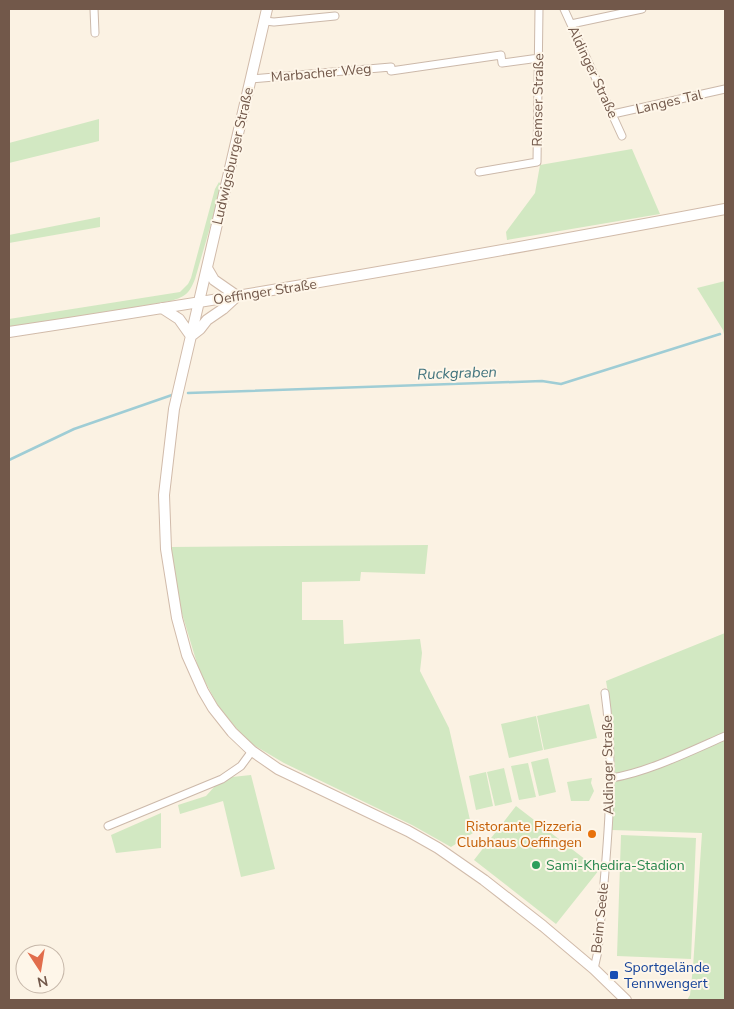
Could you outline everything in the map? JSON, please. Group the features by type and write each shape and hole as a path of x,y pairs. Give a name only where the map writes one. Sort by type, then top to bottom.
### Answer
{"main road":[{"name":"Ludwigsburger Straße","path":"268,9 174,409 164,495 166,550 173,598 187,655 203,691 222,721 252,751 278,769 408,831 438,848 484,880 594,969 626,1000"},
{"name":"Oeffinger Straße","path":"9,332 199,303 552,242 725,209"},
{"path":"162,308 180,319 191,336 207,320 223,310 237,296 230,290 220,286 207,268"}],"street":[{"path":"94,9 95,33"},
{"name":"Remser Straße","path":"479,172 537,162 539,9"},
{"name":"Aldinger Straße","path":"564,9 622,136"},
{"path":"571,24 620,11 642,9"},
{"path":"265,21 274,22 335,16"},
{"name":"Marbacher Weg","path":"251,79 391,69 501,54 502,63 538,58"},
{"name":"Langes Tal","path":"612,114 725,89"},
{"name":"Aldinger Straße","path":"605,692 609,718 611,778 608,837"},
{"path":"611,778 624,776 671,759 725,736"},
{"path":"108,826 222,779 241,766 252,751"},
{"name":"Beim Seele","path":"594,969 598,951 608,837"}],"green space":[{"path":"99,119 99,141 9,163 9,143"},
{"path":"632,149 660,214 507,240 506,232 535,193 540,165"},
{"path":"219,182 222,186 195,279 191,288 184,296 171,301 9,328 9,319 180,292 191,278 215,189"},
{"path":"100,217 100,227 9,243 9,235"},
{"path":"725,281 725,339 723,330 697,288"},
{"path":"428,545 425,574 361,572 360,581 302,582 302,620 343,620 344,644 420,639 422,653 420,671 449,728 473,833 451,847 412,825 284,763 247,741 218,706 199,670 177,597 171,547"},
{"path":"725,633 725,1000 687,1000 690,995 693,967 702,833 612,830 615,772 612,717 606,681"},
{"path":"589,704 597,738 544,750 537,716"},
{"path":"536,716 543,750 509,758 501,724"},
{"path":"548,758 556,792 539,796 531,762"},
{"path":"528,763 536,797 519,800 511,766"},
{"path":"504,768 512,802 495,806 487,772"},
{"path":"486,772 493,806 476,810 469,776"},
{"path":"251,775 275,869 241,877 223,801 180,814 178,805 206,796 215,786 232,777"},
{"path":"592,778 591,783 594,791 589,801 571,801 567,782"},
{"name":"Sami-Khedira-Stadion","path":"516,806 599,870 556,924 474,860"},
{"path":"161,813 161,848 116,853 111,835"},
{"path":"621,835 696,838 691,959 617,956"}],"waterway":[{"name":"Ruckgraben","path":"188,393 542,381 561,384 720,334"},
{"name":"Ruckgraben","path":"9,460 74,429 172,395"}],"place":[{"name":"Ristorante Pizzeria Clubhaus Oeffingen","path":"592,834"},
{"name":"Sami-Khedira-Stadion","path":"536,865"},
{"name":"Sportgelände Tennwengert","path":"614,975"}]}
